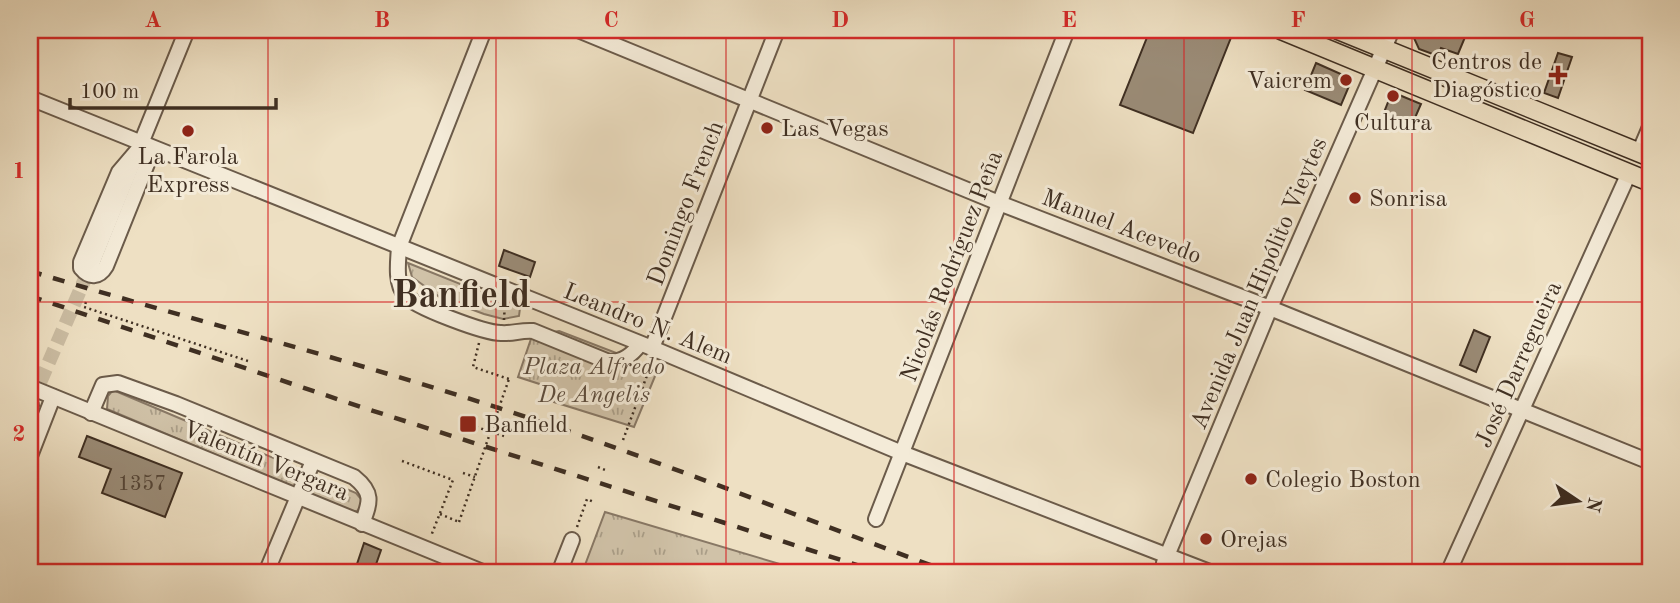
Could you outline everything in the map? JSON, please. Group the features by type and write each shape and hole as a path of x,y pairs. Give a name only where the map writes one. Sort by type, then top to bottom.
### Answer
{"main road":[{"path":"1281,30 1650,182"},
{"path":"1338,30 1645,155"}],"street":[{"path":"147,147 119,172 81,262 81,268 91,275 102,273 106,266 147,147 187,30"},
{"path":"484,30 399,247 398,276 405,296 415,304 483,330 503,334 520,330 533,331 609,362 620,362 646,346"},
{"name":"Manuel Acevedo","path":"579,30 999,203 1270,308 1650,462"},
{"name":"Domingo French","path":"646,346 777,30"},
{"name":"Nicolás Rodríguez Peña","path":"876,519 1067,30"},
{"name":"Avenida Juan Hipólito Vieytes","path":"1170,563 1270,308 1392,30"},
{"name":"Leandro N. Alem","path":"30,98 646,346 1170,563 1212,573"},
{"path":"1645,155 1650,127"},
{"path":"92,264 147,147"},
{"name":"José Darregueira","path":"1448,573 1629,173"},
{"path":"90,413 103,385 118,383 354,477 365,486 369,495 362,524"},
{"name":"Valentín Vergara","path":"30,387 485,573"},
{"path":"30,456 53,397"},
{"path":"266,573 313,461"},
{"path":"559,573 572,540"}],"path":[{"path":"503,334 506,290"},
{"path":"86,302 84,307 248,361"},
{"path":"440,514 458,522 509,379 473,367 483,330"},
{"path":"623,440 651,367 646,346"},
{"path":"476,427 505,436"},
{"path":"619,431 625,433"},
{"path":"402,461 453,480 426,549"},
{"path":"598,467 605,470"},
{"path":"463,473 475,477"},
{"path":"572,540 587,499 594,502"}],"green space":[{"path":"408,263 520,308 519,316 503,319 441,298 412,277"},
{"name":"Plaza Alfredo De Angelis","path":"559,331 658,369 634,427 554,402 558,390 518,377 532,336"},
{"path":"113,390 356,493 361,499 361,506 352,512 107,409 108,396"},
{"path":"605,512 810,573 582,573"}],"building":[{"path":"1150,30 1234,30 1193,133 1120,105"},
{"path":"1417,30 1441,30 1450,33 1451,30 1468,30 1458,54 1441,48 1438,56 1419,49 1414,38"},
{"name":"Centros de Diagóstico","path":"1558,53 1572,57 1558,98 1544,93"},
{"path":"1316,63 1352,79 1341,105 1305,90"},
{"path":"1392,92 1421,104 1411,127 1383,115"},
{"path":"504,250 535,262 530,277 499,266"},
{"path":"1474,330 1490,337 1476,372 1460,365"},
{"path":"87,436 182,473 165,517 102,493 111,469 79,457"},
{"path":"364,543 381,550 373,573 354,573"}],"tunnel":[{"path":"32,401 91,265"}],"railway":[{"path":"30,271 370,369 542,422 952,573"},
{"path":"30,296 361,407 882,573"}],"place":[{"name":"Centros de Diagóstico","path":"1558,75"},
{"name":"Vaicrem","path":"1346,80"},
{"name":"Cultura","path":"1393,96"},
{"name":"Las Vegas","path":"767,128"},
{"name":"La Farola Express","path":"188,131"},
{"name":"Sonrisa","path":"1355,198"},
{"name":"Banfield","path":"468,424"},
{"name":"Colegio Boston","path":"1251,479"},
{"name":"Orejas","path":"1206,539"}],"district":[{"name":"Banfield","path":"461,294"}]}
